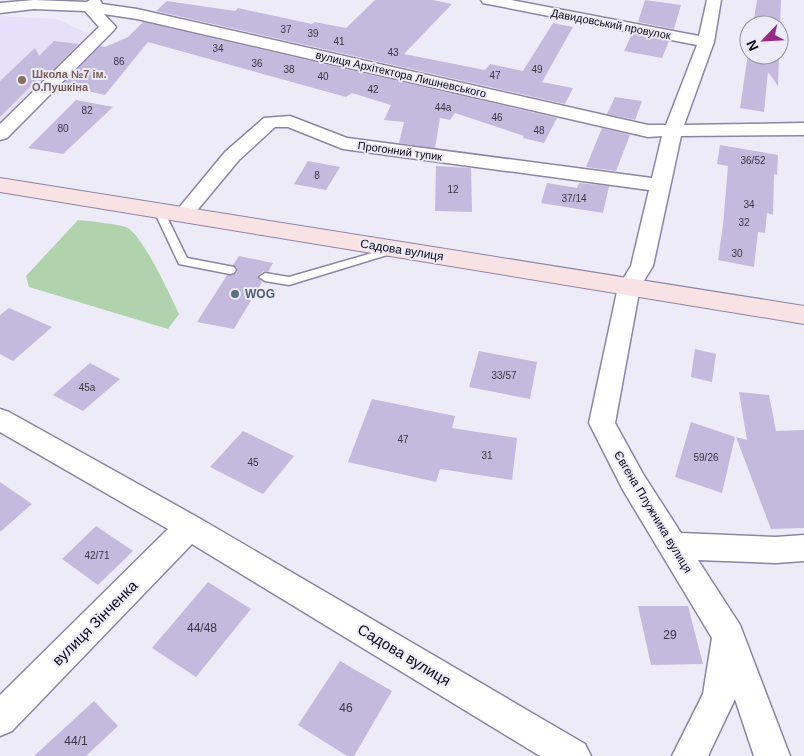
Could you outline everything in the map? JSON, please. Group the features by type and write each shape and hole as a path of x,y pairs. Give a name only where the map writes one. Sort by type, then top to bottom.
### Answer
{"main road":[{"name":"Садова вулиця","path":"0,186 804,315"}],"street":[{"name":"Давидовський провулок","path":"488,0 706,42"},
{"name":"Євгена Плужника вулиця","path":"714,0 706,42 673,130 642,266 630,286 602,423 632,482 729,636 772,756"},
{"name":"вулиця Архітектора Лишневського","path":"0,8 29,2 94,4 648,131 804,129"},
{"path":"94,4 108,27"},
{"path":"0,134 108,27 138,14"},
{"name":"Прогонний тупик","path":"183,215 232,156 270,122 283,121 290,121 343,143 660,185"},
{"name":"Садова вулиця","path":"0,419 189,527 573,756"},
{"name":"вулиця Зінченка","path":"0,719 189,527"},
{"path":"672,546 776,550 804,548"},
{"path":"690,756 719,697 729,636"}],"lane":[{"path":"159,211 183,261 230,270"},
{"path":"265,277 289,281 395,249"}],"shaded area":[{"name":"Школа №7 ім. О.Пушкіна","path":"0,16 57,19 90,35 0,125"}],"green space":[{"path":"78,220 128,228 134,234 156,268 179,314 168,329 29,287 26,276"}],"building":[{"path":"375,0 433,0 452,4 404,54 485,70 490,64 523,71 553,23 573,27 542,82 573,88 565,104 156,11 167,1 235,11 238,8 312,24 315,22 346,28"},
{"path":"645,0 681,5 674,29 638,22"},
{"path":"757,0 781,0 780,15 755,15"},
{"path":"143,22 557,118 544,143 523,138 524,136 455,113 450,120 440,118 435,148 399,143 404,122 384,120 391,105 352,93 346,97 148,42 105,95 62,85 100,46 105,47 128,37"},
{"path":"632,34 669,41 662,58 624,51"},
{"path":"54,41 79,44 42,81 37,80 0,117 0,81 35,48 39,56"},
{"path":"746,65 779,65 778,86 768,72 764,112 740,108"},
{"path":"615,97 642,101 635,120 607,114"},
{"path":"76,100 113,107 63,154 28,148"},
{"path":"602,128 630,135 616,171 586,167"},
{"path":"720,145 778,155 777,175 774,174 773,215 767,213 765,233 758,232 754,267 718,260 728,166 717,164"},
{"path":"308,161 340,167 326,190 294,184"},
{"path":"436,166 471,168 472,212 435,211"},
{"path":"547,183 577,188 579,183 609,186 603,213 541,203"},
{"name":"WOG","path":"239,256 273,263 268,272 264,271 257,276 262,282 234,329 197,322 227,275 234,275 238,271 233,265"},
{"path":"9,308 52,327 13,361 0,354 0,315"},
{"path":"695,349 716,354 712,382 691,377"},
{"path":"479,351 537,362 530,399 469,387"},
{"path":"90,363 120,379 83,411 53,395"},
{"path":"739,392 769,395 776,431 804,430 804,528 771,529 736,437 747,440"},
{"path":"372,399 455,416 452,428 517,438 512,480 440,469 436,482 348,462"},
{"path":"691,422 735,437 722,493 675,477"},
{"path":"243,431 294,456 263,494 210,467"},
{"path":"0,482 32,504 0,532"},
{"path":"96,526 133,551 98,585 62,559"},
{"path":"208,582 251,609 196,677 152,648"},
{"path":"638,606 688,606 703,664 651,665"},
{"path":"340,661 392,691 354,756 347,756 298,725"},
{"path":"94,701 118,726 86,756 34,756"}],"place":[{"name":"Школа №7 ім. О.Пушкіна","path":"22,80"},
{"name":"WOG","path":"235,294"}]}
